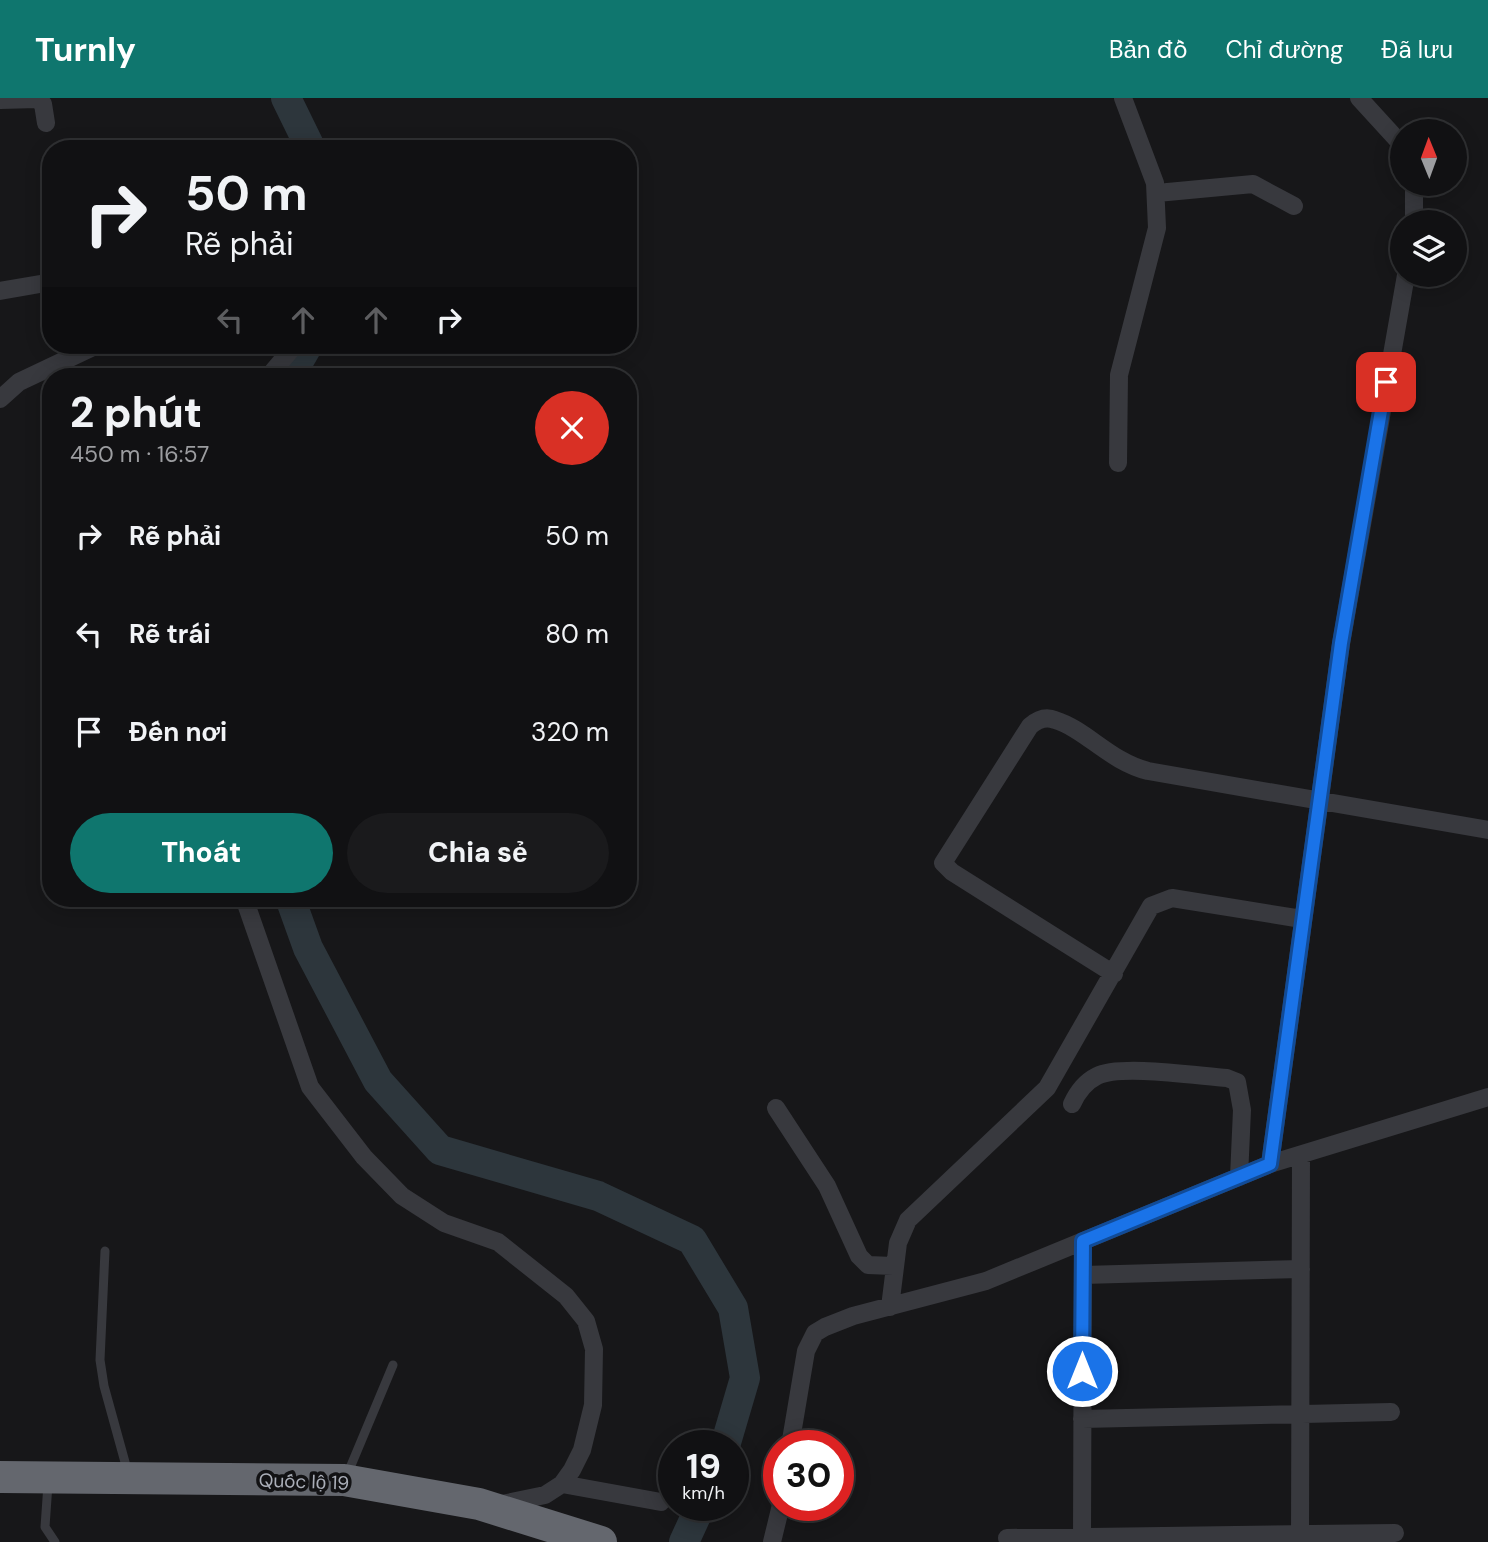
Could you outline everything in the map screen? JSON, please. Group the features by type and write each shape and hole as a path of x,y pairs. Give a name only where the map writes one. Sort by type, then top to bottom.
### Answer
{"highway":[{"name":"Quốc lộ 19","path":"0,1477 344,1480 479,1504 589,1538"}],"street":[{"path":"1118,463 1119,374 1154,241 1157,194 1151,169 1123,98"},
{"path":"1359,98 1390,132"},
{"path":"0,100 37,99 43,104 46,123"},
{"path":"1157,194 1253,184 1294,206"},
{"path":"0,291 40,284"},
{"path":"1270,1164 1318,800 1362,517 1404,287"},
{"path":"49,368 79,354"},
{"path":"276,368 287,354"},
{"path":"0,399 19,382 42,371"},
{"path":"1114,974 953,872 943,863 1030,726 1043,719 1058,720 1133,768 1488,830"},
{"path":"890,1307 893,1266 898,1242 908,1220 1047,1088 1151,906 1165,899 1302,919"},
{"path":"247,907 310,1087 364,1157 402,1196 444,1223 498,1242 566,1296 586,1321 593,1349 593,1405 582,1450 562,1484 530,1500 513,1504 479,1504"},
{"path":"1073,1104 1077,1093 1088,1082 1110,1072 1227,1078 1237,1082 1242,1110 1239,1177"},
{"path":"793,1430 810,1340 816,1333 836,1322 986,1281 1270,1164 1488,1097"},
{"path":"776,1108 827,1186 859,1256 868,1265 893,1266"},
{"path":"1300,1538 1301,1155"},
{"path":"1082,1537 1083,1241"},
{"path":"1083,1275 1301,1269"},
{"path":"1082,1419 1391,1412"},
{"path":"562,1484 658,1501"},
{"path":"772,1542 777,1521"},
{"path":"1007,1538 1300,1538 1395,1533"}],"lane":[{"path":"105,1251 100,1360 104,1386 129,1477"},
{"path":"344,1480 393,1364"},
{"path":"48,1479 45,1527 55,1542"}],"waterway":[{"path":"286,98 307,140"},
{"path":"295,368 303,354"},
{"path":"293,907 308,948 378,1081 440,1150 598,1196 692,1240 733,1308 745,1378 730,1430"},
{"path":"684,1542 694,1521"}],"route":[{"path":"1082,1371 1083,1241 1270,1164 1341,643 1386,382"}]}
